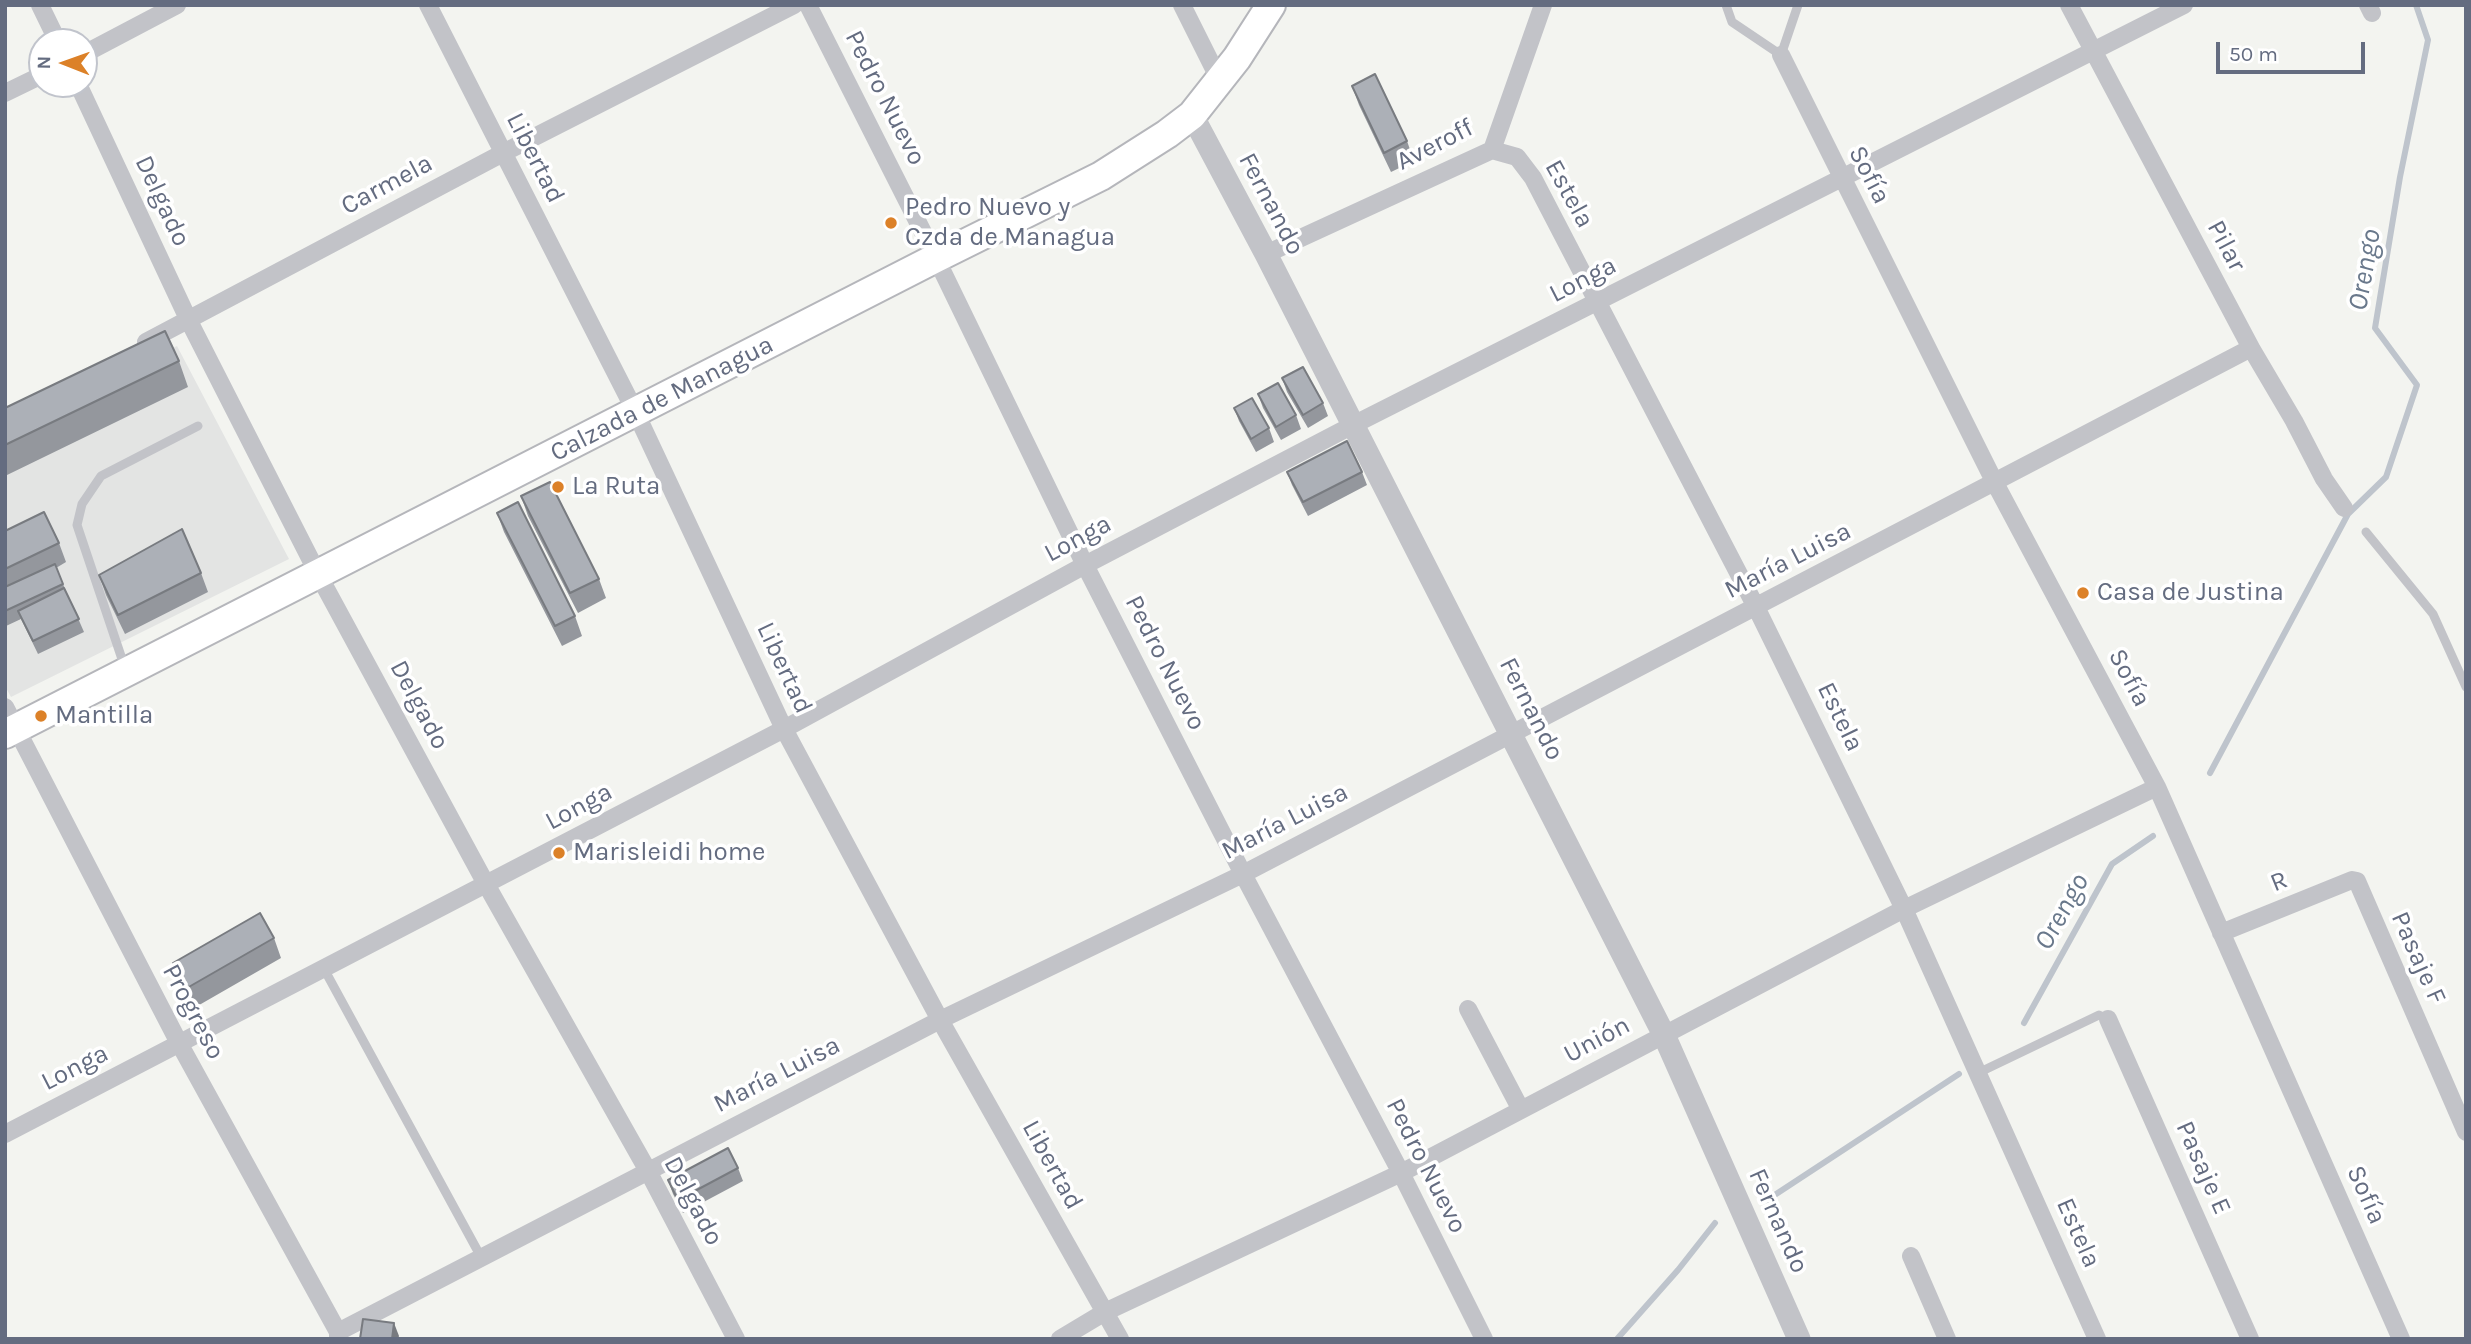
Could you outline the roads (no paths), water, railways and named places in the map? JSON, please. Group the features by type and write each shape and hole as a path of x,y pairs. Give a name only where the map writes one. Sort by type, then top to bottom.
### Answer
{"main road":[{"name":"Calzada de Managua","path":"9,723 127,673 1101,176 1192,115 1220,80 1271,5"}],"street":[{"path":"40,5 51,28"},
{"path":"98,47 177,5"},
{"name":"Libertad","path":"428,5 636,413 784,729 940,1020 1120,1339"},
{"name":"Carmela","path":"128,352 503,153 794,5"},
{"name":"Pedro Nuevo","path":"808,5 1242,874 1401,1173 1484,1339"},
{"path":"1182,5 1220,80"},
{"name":"Averoff","path":"1266,254 1492,150 1543,5"},
{"name":"Pilar","path":"2069,5 2251,348 2324,479 2344,508"},
{"name":"Longa","path":"5,1134 784,729 1086,565 1353,425 2184,5"},
{"name":"Sofía","path":"1781,55 1995,482 2157,787 2401,1339"},
{"path":"5,93 28,82"},
{"name":"Delgado","path":"85,98 189,321 318,575 486,884 649,1171 736,1339"},
{"name":"Fernando","path":"1192,115 1266,254 1664,1034 1799,1339"},
{"name":"Estela","path":"1492,150 1517,157 1533,178 1756,607 1904,909 2096,1339"},
{"name":"María Luisa","path":"338,1335 481,1256 940,1020 1242,874 2251,348"},
{"name":"Progreso","path":"9,723 338,1335"},
{"name":"Unión","path":"1060,1339 1105,1312 1401,1173 1904,909 2157,787"},
{"name":"R","path":"2221,933 2352,880 2357,881"},
{"name":"Pasaje F","path":"2357,881 2466,1132"},
{"path":"1468,1009 1521,1110"},
{"name":"Pasaje E","path":"2108,1019 2250,1339"},
{"path":"1911,1256 1947,1339"}],"lane":[{"path":"1726,5 1732,22 1781,55 1798,5"},
{"path":"127,673 77,525 82,504 101,476 198,426"},
{"path":"2366,533 2433,614 2466,687"},
{"path":"323,967 481,1256"},
{"path":"1978,1073 2099,1015 2108,1019"}],"waterway":[{"name":"Orengo","path":"2210,773 2348,514 2386,477 2417,385 2375,328 2400,177 2428,40 2416,5"},
{"name":"Orengo","path":"2024,1023 2112,864 2153,836"},
{"name":"Orengo","path":"1767,1200 1959,1074"},
{"name":"Orengo","path":"1617,1339 1715,1223"}],"place":[{"name":"Pedro Nuevo y Czda de Managua","path":"891,223"},
{"name":"La Ruta","path":"558,487"},
{"name":"Casa de Justina","path":"2083,593"},
{"name":"Mantilla","path":"41,716"},
{"name":"Marisleidi home","path":"559,853"}]}
